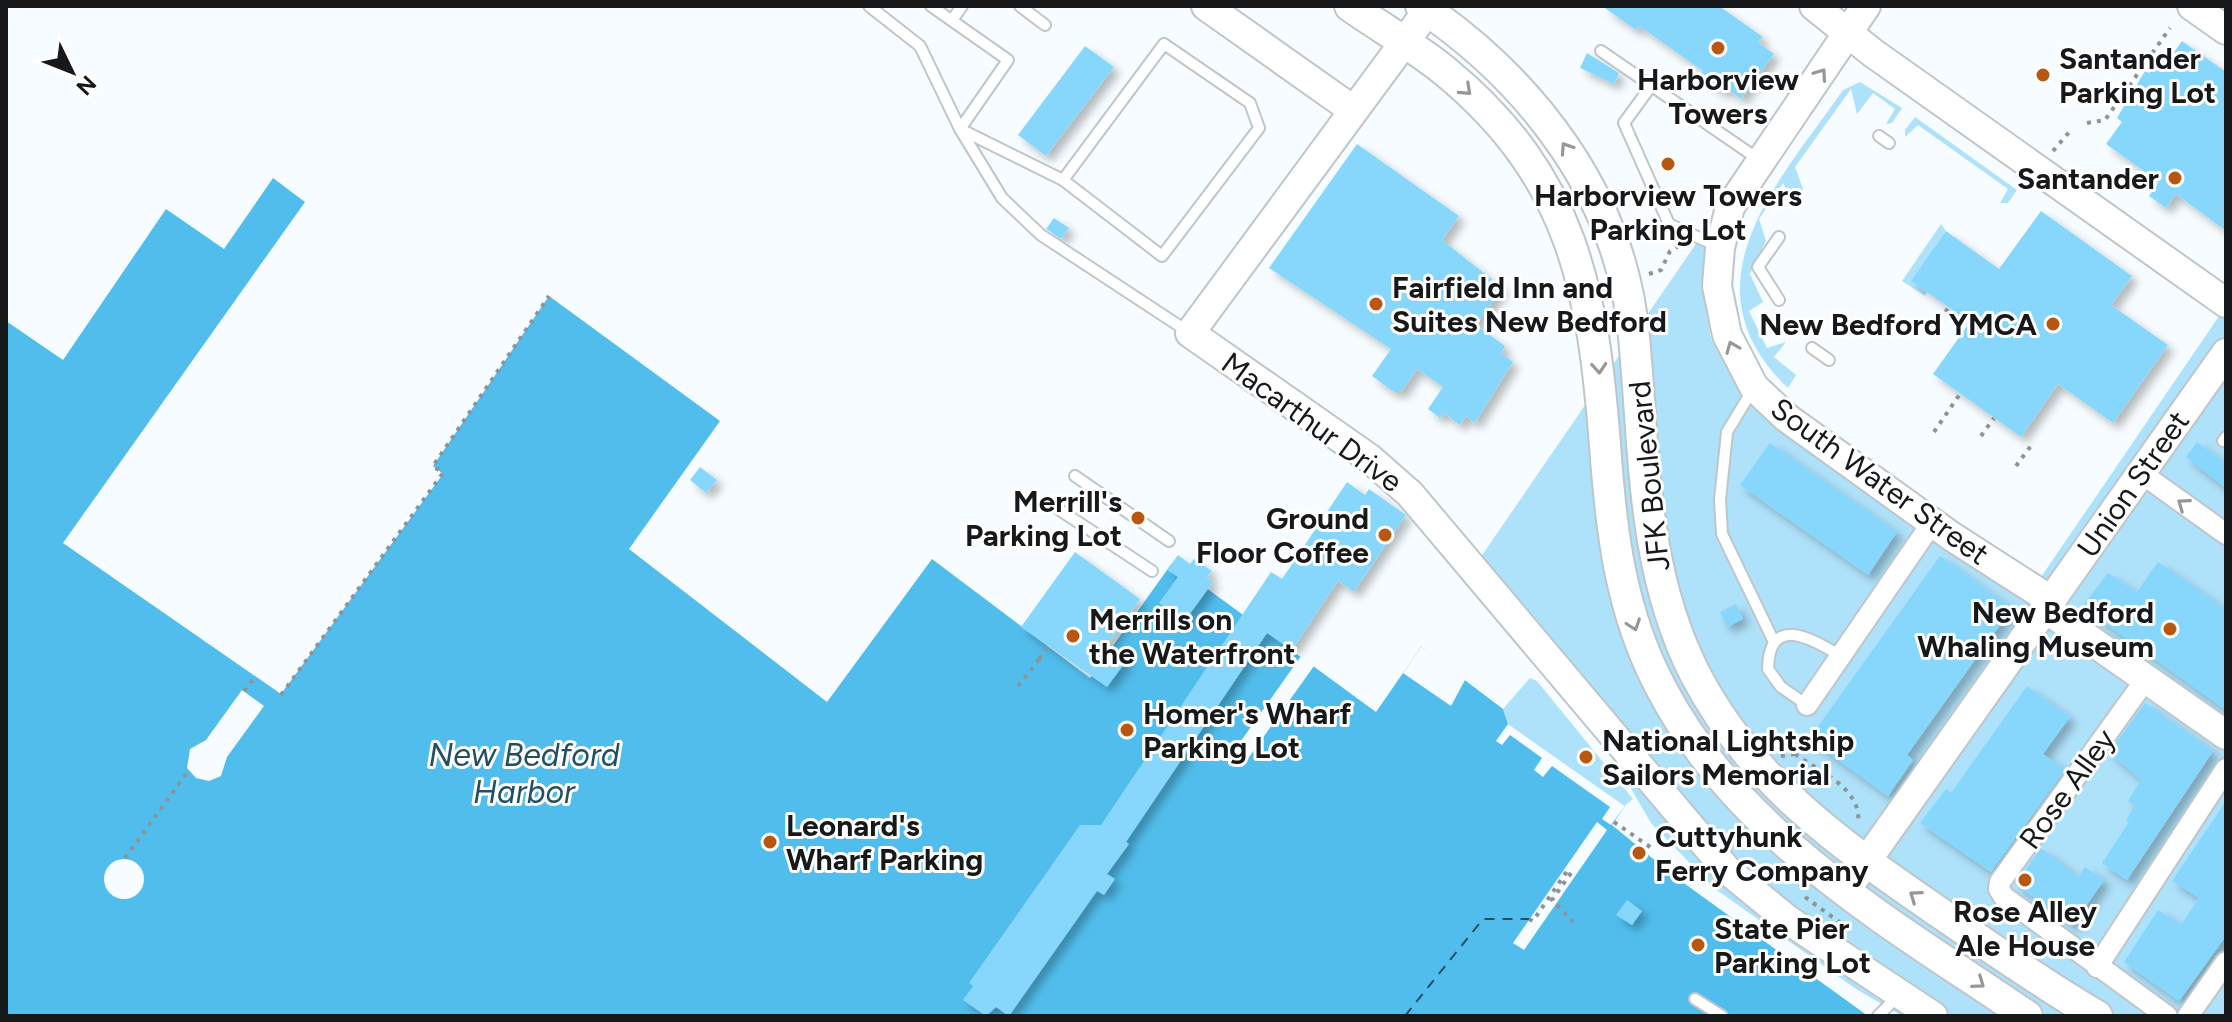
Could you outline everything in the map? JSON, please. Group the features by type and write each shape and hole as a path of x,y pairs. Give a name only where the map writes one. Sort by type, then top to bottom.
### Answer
{"main road":[{"path":"1206,6 1353,110"},
{"name":"JFK Boulevard","path":"1350,6 1445,71 1511,138 1542,184 1569,238 1588,298 1598,354 1617,566 1636,629 1660,686 1694,744 1732,793 1776,836 1846,890 2027,1016"},
{"path":"1814,6 2226,303"},
{"name":"South Water Street","path":"1866,6 1730,207 1720,248 1717,286 1735,357 1754,387 1802,430 2226,735"},
{"path":"2192,6 2226,30"},
{"name":"Macarthur Drive","path":"1426,8 1404,43 1190,333 1369,458 1410,494 1460,548 1703,845 1747,888 1798,927 1900,995"},
{"name":"JFK Boulevard","path":"1426,8 1469,41 1527,96 1574,160 1598,206 1619,264 1634,333 1646,508 1658,575 1694,670 1726,725 1770,780 1806,815 1866,863 2045,985 2097,1016"},
{"name":"Union Street","path":"1846,890 2226,353"},
{"path":"1900,995 1933,1016"}],"street":[{"path":"2141,473 2226,534"},
{"path":"1807,705 1932,523"},
{"name":"Rose Alley","path":"2097,967 2008,900 2000,892 2000,882 2146,679"},
{"path":"2167,1016 2097,967 2226,769"},
{"path":"2188,1016 2226,962"}],"lane":[{"path":"869,6 920,46 960,129 1002,198 1041,235 1190,333"},
{"path":"931,6 1008,60 960,129"},
{"path":"952,20 962,6"},
{"path":"1020,6 1045,25"},
{"path":"960,129 1063,180 1162,256 1259,128 1250,103 1164,44 1063,180"},
{"path":"1601,51 1760,160"},
{"path":"1651,86 1624,123 1669,224 1720,248"},
{"path":"1779,237 1758,267 1779,300"},
{"path":"1812,348 1829,360"},
{"path":"1754,387 1727,432 1720,500 1722,534 1774,642 1768,669 1781,687 1807,705"},
{"path":"1075,476 1169,541"},
{"path":"1046,501 1152,571"},
{"path":"1774,642 1782,636 1799,634 1841,656"},
{"path":"1878,1016 1888,1002 1900,995"},
{"path":"1695,999 1722,1016"}],"path":[{"path":"2087,123 2105,120 2170,28"},
{"path":"2053,151 2071,130"},
{"path":"1647,274 1661,270 1670,251 1683,244"},
{"path":"281,695 443,473 433,466 549,296"},
{"path":"1945,309 1967,326"},
{"path":"1934,432 1960,394"},
{"path":"1981,436 1994,418"},
{"path":"2016,466 2033,443"},
{"path":"1018,686 1050,645"},
{"path":"244,691 256,676"},
{"path":"1795,754 1808,734"},
{"path":"1780,756 1795,754 1851,793 1859,806 1858,823"},
{"path":"125,858 189,770"},
{"path":"1614,822 1653,849"},
{"path":"1529,919 1533,921 1567,871 1571,873 1552,900 1573,922"},
{"path":"1805,897 1855,934"}],"shaded area":[{"path":"1860,82 1902,108 1892,123 1886,124 1895,109 1873,93 1857,114 1851,89 1795,167 1803,189 1794,203 1783,183 1759,219 1766,241 1750,274 1763,302 1749,311 1767,348 1786,342 1774,357 1796,375 1788,388 1757,349 1742,310 1741,272 1751,234 1769,197 1843,90"},
{"path":"1915,117 2017,190 2008,203 2000,203 2008,189 1918,125 1905,137 1905,130"},
{"path":"1724,203 1704,298 1711,339 1738,387 1781,428 2024,602 2226,306 2226,1016 1902,1016 1856,989 1714,888 1651,823 1606,746 1465,580"},
{"path":"1941,224 1946,231 1912,281 1927,292 1925,296 1902,281"},
{"path":"1530,678 1537,681 1633,799 1624,806 1508,724 1503,709"}],"water":[{"name":"New Bedford Harbor","path":"273,178 305,202 63,543 281,694 443,474 433,466 549,296 720,421 629,549 827,702 932,559 1090,678 1172,563 1376,712 1421,647 1503,709 1508,724 1625,806 1612,825 1674,876 1868,1016 6,1016 6,321 63,360 166,209 224,249"}],"pier":[{"path":"1421,647 1466,678 1451,706 1403,673"},
{"path":"1301,656 1314,666 1242,767 1229,758"},
{"path":"242,690 264,706 227,757 221,776 209,781 196,778 187,768 190,749 206,740"},
{"path":"1508,724 1625,806 1611,825 1602,819 1610,807 1552,766 1543,777 1534,770 1542,758 1510,735 1502,745 1496,741"},
{"path":"1597,822 1607,830 1524,950 1513,943"},
{"path":"124,859 138,865 144,879 138,893 124,899 110,893 104,879 110,865"}],"building":[{"name":"Harborview Towers","path":"1602,6 1719,6 1763,37 1758,42 1774,54 1741,99 1726,88 1723,93 1699,76 1703,71 1639,26 1636,30"},
{"path":"2182,41 2226,72 2226,231 2176,194 2166,208 2149,196 2159,182 2106,144 2122,122 2117,118 2145,71 2149,73 2163,53 2170,58"},
{"path":"1085,46 1114,67 1046,156 1018,135"},
{"path":"1587,53 1619,73 1614,84 1580,68"},
{"path":"1357,144 1459,216 1442,240 1503,288 1476,325 1505,346 1501,353 1513,362 1475,423 1466,416 1460,425 1444,413 1440,418 1428,409 1443,387 1417,369 1401,392 1394,392 1372,376 1391,349 1269,268"},
{"name":"New Bedford YMCA","path":"2041,211 2132,276 2111,305 2168,345 2113,423 2058,384 2021,437 1933,374 1970,322 1911,281 1946,231 1999,269"},
{"path":"1054,218 1069,228 1061,239 1046,229"},
{"path":"2197,442 2226,464 2226,488 2186,457"},
{"path":"1770,443 1897,532 1868,575 1740,485"},
{"path":"700,467 717,480 706,493 690,480"},
{"path":"1347,482 1365,495 1369,489 1406,515 1354,592 1338,581 1292,650 1267,633 1126,842 1129,844 1107,874 1115,879 1104,895 1097,891 1009,1016 996,1007 986,1016 963,1000 973,986 969,983 1080,825 1101,825 1271,572 1282,579"},
{"name":"Merrills on the Waterfront","path":"1075,552 1140,599 1107,646 1127,660 1107,687 1021,627"},
{"path":"1178,555 1190,564 1194,559 1212,571 1207,577 1213,582 1184,622 1159,603 1178,577 1167,570"},
{"path":"1940,556 2012,608 1907,755 1913,760 1888,796 1809,739"},
{"name":"New Bedford Whaling Museum","path":"2158,562 2226,609 2226,710 2082,607 2108,573 2137,592"},
{"path":"1736,604 1743,619 1727,627 1720,612"},
{"path":"2027,686 2070,717 2043,754 2065,770 1991,872 1920,823 1946,789 1951,793"},
{"path":"2145,703 2213,751 2127,880 2102,863 2129,822 2126,820 2135,806 2128,801 2141,780 2109,752"},
{"path":"2226,801 2226,936 2179,1001 2124,962 2158,910 2181,925 2199,898 2172,881"},
{"path":"2041,848 2078,877 2085,867 2104,880 2073,925 2015,884"},
{"path":"1627,900 1642,911 1632,925 1616,915"}],"ferry route":[{"path":"1405,1016 1483,919 1529,919"}],"place":[{"name":"Harborview Towers","path":"1718,48"},
{"name":"Santander Parking Lot","path":"2043,75"},
{"name":"Harborview Towers Parking Lot","path":"1668,164"},
{"name":"Santander","path":"2175,178"},
{"name":"Fairfield Inn and Suites New Bedford","path":"1376,304"},
{"name":"New Bedford YMCA","path":"2053,324"},
{"name":"Merrill's Parking Lot","path":"1138,518"},
{"name":"Ground Floor Coffee","path":"1385,535"},
{"name":"New Bedford Whaling Museum","path":"2170,629"},
{"name":"Merrills on the Waterfront","path":"1073,636"},
{"name":"Homer's Wharf Parking Lot","path":"1127,730"},
{"name":"National Lightship Sailors Memorial","path":"1586,757"},
{"name":"Leonard's Wharf Parking","path":"770,842"},
{"name":"Cuttyhunk Ferry Company","path":"1639,853"},
{"name":"Rose Alley Ale House","path":"2025,880"},
{"name":"State Pier Parking Lot","path":"1698,945"}]}
